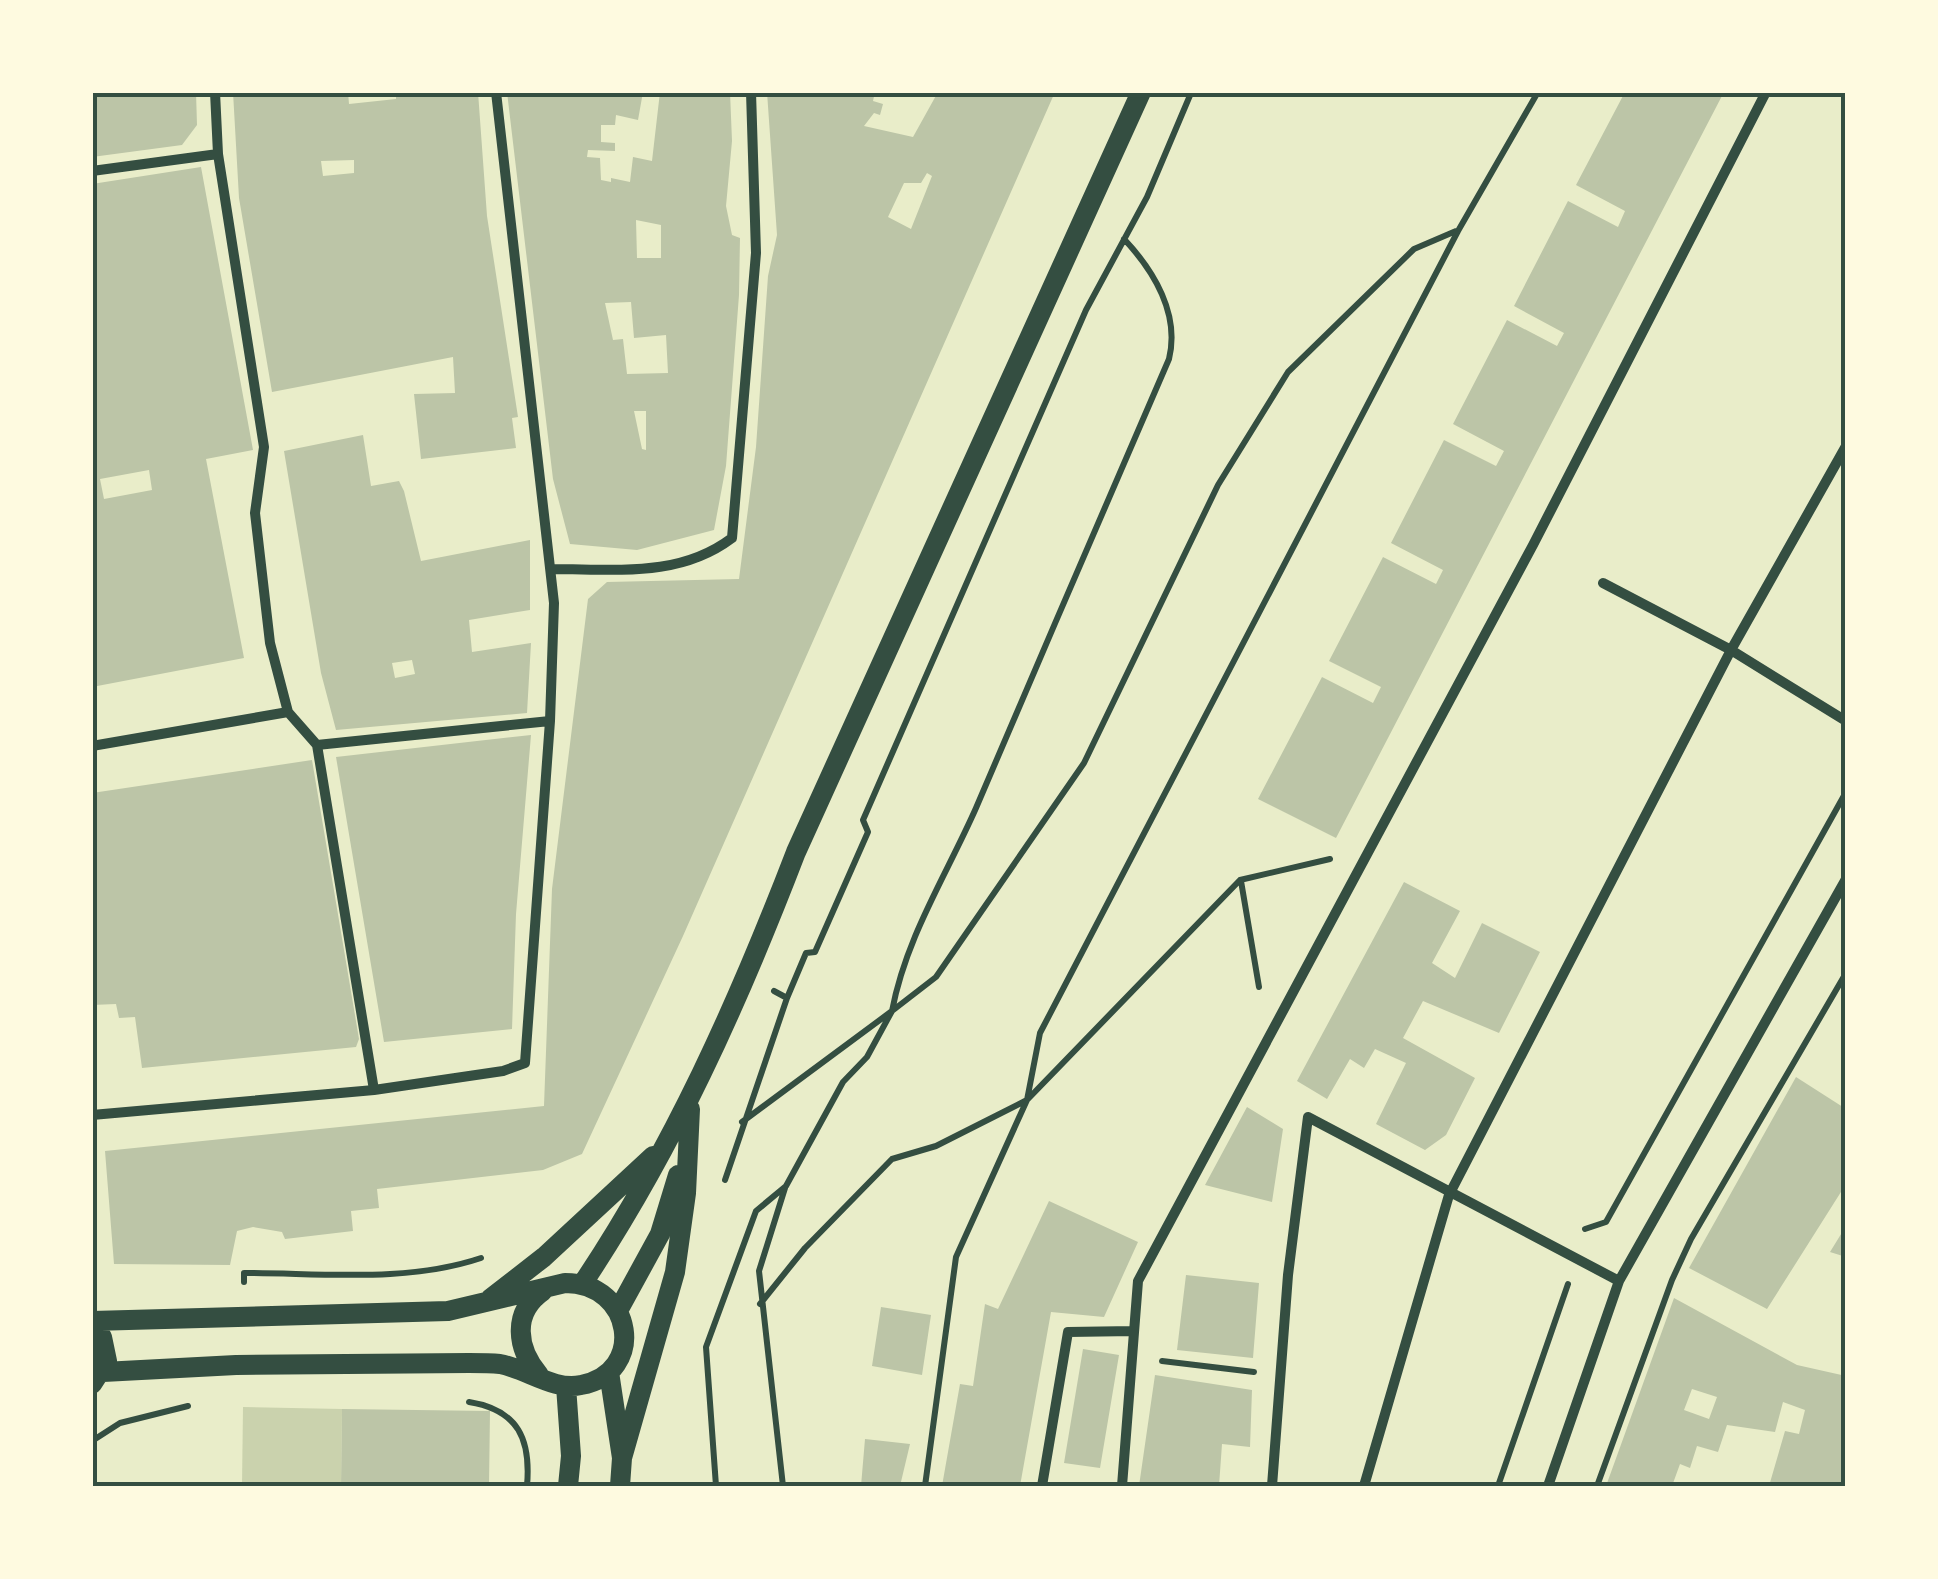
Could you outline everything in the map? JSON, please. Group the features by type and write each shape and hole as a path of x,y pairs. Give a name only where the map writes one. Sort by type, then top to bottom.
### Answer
{"main road":[{"path":"583,1282 630,1211 690,1102 748,977 796,852 1141,92"},
{"path":"620,1486 622,1458 675,1272 690,1102"},
{"path":"618,1309 660,1234 687,1140"},
{"path":"480,1306 544,1257 665,1145"},
{"path":"609,1372 581,1386 566,1386 498,1364 469,1363 236,1365 98,1378 106,1349 92,1324 240,1314 422,1312 480,1306 583,1282 597,1288 618,1309 624,1342 609,1372 622,1458"},
{"path":"539,1376 521,1346 520,1329 534,1298 549,1288"},
{"path":"566,1386 571,1456 568,1486"}],"street":[{"path":"215,92 218,154 264,446 255,513 270,643 288,712 318,746 374,1090"},
{"path":"92,1115 374,1090 503,1071 524,1063 550,721 552,569 496,92"},
{"path":"552,569 652,569 706,558 732,538 756,253 751,92"},
{"path":"1122,1486 1138,1281 1365,860 1766,92"},
{"path":"92,171 218,154"},
{"path":"1364,1486 1449,1195 1732,650 1846,446"},
{"path":"1603,583 1732,650 1846,722"},
{"path":"92,746 288,712"},
{"path":"318,746 550,721"},
{"path":"1548,1486 1619,1281 1846,878"},
{"path":"1272,1486 1308,1117 1449,1195 1619,1281"},
{"path":"1042,1486 1068,1332 1134,1331"}],"path":[{"path":"924,1486 956,1257 1027,1100 1040,1033 1458,231 1538,92"},
{"path":"721,1193 742,1122 806,953 815,952 868,832 863,820 1086,310 1192,93"},
{"path":"742,1122 936,977 1084,763 1218,485 1288,372 1414,249 1458,231"},
{"path":"782,1486 759,1271 786,1186 844,1082 867,1057 892,1011 899,974 922,917 970,820 1168,360 1175,334 1152,268 1124,239"},
{"path":"1579,1231 1606,1222 1846,792"},
{"path":"760,1304 805,1248 892,1159 936,1146 1027,1100 1240,880 1328,859 1365,860"},
{"path":"1240,880 1260,994"},
{"path":"1596,1486 1685,1252 1846,972"},
{"path":"748,977 787,998"},
{"path":"716,1486 706,1347 756,1211 786,1186"},
{"path":"240,1314 244,1272 450,1268 491,1254"},
{"path":"1498,1486 1568,1282 1561,1274"},
{"path":"694,1345 706,1347"},
{"path":"1132,1357 1280,1375"},
{"path":"92,1442 120,1423 202,1402"},
{"path":"453,1402 494,1407 519,1428 530,1454 527,1486"}],"green space":[{"path":"243,1407 342,1409 341,1486 242,1486"}],"building":[{"path":"196,92 197,125 182,145 92,157 92,94"},
{"path":"233,92 348,92 349,104 396,99 396,92 478,92 487,216 518,417 512,418 516,448 421,459 414,394 455,393 453,357 272,392 239,198","holes":["354,160 354,173 323,176 321,161"]},
{"path":"507,92 643,92 638,120 616,115 615,125 601,125 601,142 615,143 615,151 588,150 587,157 600,158 601,180 630,182 633,157 652,161 660,92 730,92 732,141 726,206 732,235 740,238 739,295 726,466 714,530 637,550 570,544 553,479","holes":["636,220 661,225 661,258 637,258","631,302 634,338 666,335 668,373 627,374 623,339 613,340 605,303","634,411 646,411 646,450 642,449"]},
{"path":"767,92 875,92 873,101 883,104 880,115 874,113 864,126 913,137 938,92 1055,92 683,936 582,1154 543,1170 377,1189 379,1208 351,1211 353,1231 285,1239 282,1232 253,1227 237,1231 230,1265 114,1264 105,1151 544,1106 552,889 588,599 607,582 739,579 756,447 768,276 777,235","holes":["927,173 932,176 911,229 888,217 904,183 921,183"]},
{"path":"1625,92 1724,92 1336,838 1258,799 1322,677 1373,703 1381,687 1329,661 1383,557 1436,584 1443,570 1391,543 1444,440 1496,466 1504,451 1453,424 1507,320 1557,346 1564,333 1514,306 1568,201 1618,227 1625,211 1576,185"},
{"path":"201,167 253,450 206,459 244,658 92,687 92,184","holes":["149,470 152,490 104,499 100,479"]},
{"path":"363,435 371,486 399,481 421,561 530,540 530,610 469,620 472,652 531,643 527,713 336,730 321,673 284,451","holes":["412,660 415,674 395,678 392,663"]},
{"path":"531,735 516,914 512,1029 384,1042 336,757"},
{"path":"312,760 359,1039 356,1047 142,1068 135,1017 119,1018 116,1004 92,1005 92,793"},
{"path":"1404,882 1460,911 1432,963 1455,978 1482,923 1540,952 1499,1033 1423,1001 1403,1038 1475,1078 1446,1135 1425,1150 1376,1124 1406,1063 1375,1049 1364,1068 1350,1059 1327,1099 1297,1081"},
{"path":"1796,1077 1846,1109 1846,1184 1767,1309 1689,1268"},
{"path":"1247,1107 1283,1129 1272,1202 1205,1185"},
{"path":"1049,1201 1138,1242 1104,1317 1051,1312 1020,1486 942,1486 960,1384 973,1386 985,1304 998,1309"},
{"path":"1846,1226 1846,1257 1830,1252"},
{"path":"1186,1275 1259,1283 1253,1358 1177,1350"},
{"path":"1674,1298 1797,1365 1846,1376 1846,1486 1769,1486 1785,1431 1799,1434 1805,1410 1783,1402 1775,1432 1727,1425 1718,1452 1697,1446 1690,1468 1680,1464 1672,1486 1606,1486","holes":["1692,1389 1717,1397 1709,1419 1684,1410"]},
{"path":"881,1307 931,1315 922,1375 872,1366"},
{"path":"1083,1349 1119,1355 1100,1468 1064,1463"},
{"path":"1155,1375 1252,1390 1250,1447 1222,1444 1219,1486 1139,1486"},
{"path":"342,1409 490,1411 489,1486 341,1486"},
{"path":"865,1439 910,1444 900,1486 861,1486"}]}
